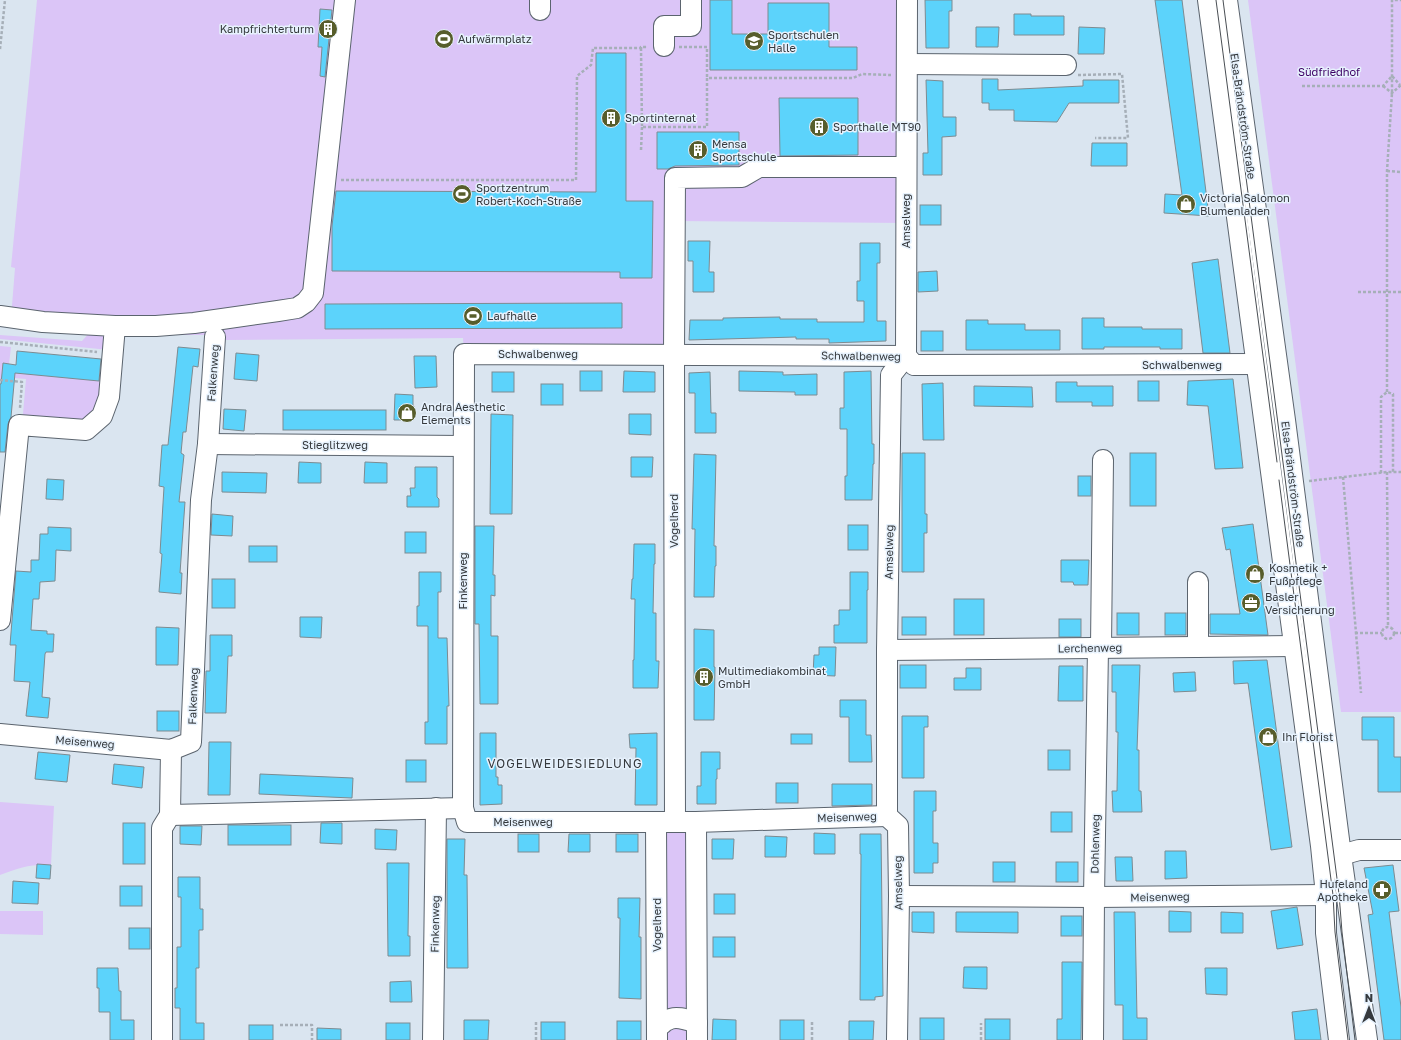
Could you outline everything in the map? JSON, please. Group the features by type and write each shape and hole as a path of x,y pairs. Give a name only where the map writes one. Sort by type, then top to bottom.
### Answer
{"street":[{"path":"0,316 43,322 115,326 156,326 194,323 297,308 306,302 313,293 345,0"},
{"path":"664,46 664,26 692,26 691,0"},
{"name":"Amselweg","path":"897,1040 899,896 898,826 887,816 887,650 891,375 906,356 907,0"},
{"name":"Elsa-Brändström-Straße","path":"1208,0 1321,846 1326,895 1326,933 1339,1040"},
{"name":"Elsa-Brändström-Straße","path":"1227,0 1285,420 1366,1040"},
{"path":"906,69 1066,64"},
{"name":"Vogelherd","path":"657,1034 666,822 674,354 675,178 742,177 759,167 906,167"},
{"path":"0,620 19,425 86,430 102,416 109,397 115,326"},
{"name":"Falkenweg","path":"171,750 191,742 201,500 208,444 215,337"},
{"name":"Schwalbenweg","path":"464,354 906,356 914,365 1256,364"},
{"name":"Finkenweg","path":"463,808 464,354"},
{"name":"Stieglitzweg","path":"208,444 463,446"},
{"name":"Dohlenweg","path":"1093,1040 1094,897 1103,460"},
{"path":"1198,582 1198,647"},
{"name":"Lerchenweg","path":"887,650 1294,646"},
{"name":"Meisenweg","path":"0,734 171,750"},
{"path":"162,1040 162,828 170,815 171,750"},
{"name":"Finkenweg","path":"433,1040 436,808"},
{"path":"170,815 463,808"},
{"name":"Meisenweg","path":"463,808 467,822 696,822 887,816"},
{"name":"Vogelherd","path":"696,822 697,1031"},
{"path":"1341,855 1359,850 1401,850"},
{"name":"Meisenweg","path":"899,896 1094,897 1326,895"},
{"name":"Vogelherd","path":"657,1034 667,1020 674,1018 688,1020 697,1031"}],"path":[{"path":"0,49 4,0"},
{"path":"1387,392 1387,171 1392,93 1392,0 1401,0"},
{"path":"326,180 576,180 577,76 591,64 593,48 641,48 664,46 707,47 707,127 642,127"},
{"path":"641,48 641,150"},
{"path":"1066,64 1073,75 1122,74 1128,138 1095,138"},
{"path":"707,78 853,78 862,74 906,69"},
{"path":"1392,76 1401,85 1392,93"},
{"path":"1383,86 1392,76"},
{"path":"1302,86 1383,86 1392,93"},
{"path":"1387,171 1401,172"},
{"path":"1358,292 1401,292"},
{"path":"0,342 113,353"},
{"path":"0,380 22,382 19,425"},
{"path":"1387,392 1392,394 1393,472"},
{"path":"1381,473 1381,397 1387,392"},
{"path":"1387,472 1388,627"},
{"path":"1311,481 1387,472 1401,472"},
{"path":"1343,478 1361,693"},
{"path":"1388,627 1392,628 1395,632 1401,632"},
{"path":"1382,633 1383,629 1388,627"},
{"path":"1382,633 1384,638 1389,639 1393,637 1395,632"},
{"path":"1356,633 1382,633"},
{"path":"536,1022 536,1040"},
{"path":"812,1022 812,1040"},
{"path":"981,1023 981,1040"},
{"path":"280,1025 312,1025 312,1040"}],"green space":[{"name":"Sportzentrum Robert-Koch-Straße","path":"37,0 906,0 906,223 675,221 674,354 464,354 463,338 225,340 215,335 120,335 11,318 15,268 11,267"},
{"name":"Südfriedhof","path":"1248,0 1401,0 1401,712 1341,712"},
{"path":"92,330 98,330 106,336 109,350 0,339 0,335 82,341"},
{"path":"0,346 11,347 9,364 3,363 2,379 0,379"},
{"path":"15,373 106,381 88,425 29,422 23,414 26,379 14,378"},
{"path":"0,802 54,806 51,865 25,867 0,875"},
{"path":"680,829 693,835 692,1004 685,1008 675,1010 664,1006 666,831"},
{"path":"0,911 43,911 43,935 0,934"},
{"path":"681,1027 691,1030 691,1040 663,1040 666,1032"}],"building":[{"name":"Sportschulen Halle","path":"710,0 732,0 732,34 768,34 768,3 829,3 829,47 857,47 857,70 710,70"},
{"path":"925,0 952,0 952,11 949,11 949,48 926,48"},
{"path":"1155,0 1182,0 1209,216 1164,213 1165,194 1182,195"},
{"path":"320,9 332,10 325,77 320,76 322,47 318,47"},
{"path":"1014,14 1031,14 1031,16 1064,16 1064,35 1014,35"},
{"path":"976,27 999,27 998,47 976,47"},
{"path":"1079,27 1105,28 1104,54 1078,54"},
{"path":"596,53 626,53 626,201 653,201 652,278 620,278 620,272 332,271 332,226 336,191 596,192"},
{"path":"982,79 998,79 998,90 1083,86 1083,80 1119,80 1119,103 1069,103 1057,122 1014,121 1014,110 989,110 989,103 982,103"},
{"path":"926,80 943,81 943,117 956,117 956,136 942,137 942,175 923,175 923,153 928,153"},
{"name":"Sporthalle MT90","path":"779,98 858,98 858,155 780,156"},
{"name":"Mensa Sportschule","path":"657,132 739,132 739,165 675,166 668,169 657,169"},
{"path":"1092,143 1127,143 1127,166 1091,166"},
{"path":"920,205 941,205 941,225 920,225"},
{"path":"688,241 710,241 709,272 714,272 714,292 693,292 693,261 688,261"},
{"path":"860,243 880,243 880,263 877,263 877,321 886,321 886,341 829,343 829,339 796,339 796,337 689,340 690,320 780,317 780,319 817,319 817,322 864,322 864,301 857,301 857,281 860,281"},
{"path":"1218,259 1230,353 1203,353 1192,263"},
{"path":"937,271 938,291 918,292 918,272"},
{"name":"Laufhalle","path":"622,303 622,328 325,329 325,304"},
{"path":"1082,318 1104,318 1104,327 1182,329 1182,349 1160,349 1160,347 1104,347 1104,349 1082,349"},
{"path":"966,320 988,320 988,324 1025,324 1025,330 1060,330 1060,350 966,350"},
{"path":"921,331 943,331 943,351 921,351"},
{"path":"178,347 200,349 198,367 193,366 186,432 183,432 181,453 184,455 179,502 185,502 180,573 182,573 181,594 159,592 164,487 159,486 162,445 168,445"},
{"path":"17,351 101,359 99,381 15,373 11,417 8,424 5,452 0,452 0,384 3,363 16,365"},
{"path":"236,353 259,355 257,381 234,379"},
{"path":"414,356 436,356 437,387 415,388"},
{"path":"580,371 602,371 602,391 580,391"},
{"path":"624,371 655,372 655,392 623,392"},
{"path":"739,371 783,372 783,375 817,374 817,395 795,395 795,392 739,391"},
{"path":"871,371 872,444 874,444 872,500 845,500 845,476 847,476 847,429 840,429 840,408 844,408 844,372"},
{"path":"492,372 514,372 514,392 492,392"},
{"path":"710,372 711,413 716,413 716,433 695,433 695,393 689,393 689,373"},
{"path":"1233,379 1243,468 1215,469 1208,406 1187,405 1188,381"},
{"path":"1138,381 1159,381 1159,401 1138,401"},
{"path":"1056,382 1077,382 1077,386 1113,386 1113,406 1092,406 1092,402 1056,402"},
{"path":"943,383 944,440 923,440 922,384"},
{"path":"541,384 563,384 563,405 541,405"},
{"path":"974,386 1032,387 1033,407 974,406"},
{"path":"395,394 413,395 413,420 394,420"},
{"path":"224,409 246,410 244,431 223,429"},
{"path":"283,410 386,410 386,430 283,430"},
{"path":"491,414 513,415 512,514 490,514"},
{"path":"629,414 651,414 651,435 629,434"},
{"path":"902,453 925,453 925,514 927,514 927,533 924,533 924,572 902,572"},
{"path":"1130,453 1156,453 1156,506 1130,506"},
{"path":"694,454 716,455 714,546 716,546 716,566 714,597 694,597 695,529 692,529"},
{"path":"631,457 653,457 652,477 631,477"},
{"path":"299,462 321,463 321,483 298,483"},
{"path":"365,462 387,463 387,483 364,483"},
{"path":"415,467 437,467 437,497 439,499 439,507 407,507 407,496 411,496 410,488 415,488"},
{"path":"222,472 267,473 266,493 222,492"},
{"path":"1078,476 1091,476 1091,496 1078,496"},
{"path":"47,479 64,480 63,500 46,499"},
{"path":"212,514 233,516 232,536 211,535"},
{"path":"1253,524 1268,635 1210,634 1210,614 1240,614 1230,549 1226,550 1222,528"},
{"path":"848,525 868,525 868,550 848,550"},
{"path":"475,526 494,526 493,575 495,575 495,596 491,595 491,636 498,636 498,704 480,704 479,624 475,624"},
{"path":"48,527 71,528 71,551 56,550 55,581 40,582 39,599 33,599 31,630 47,631 47,634 54,634 53,652 46,652 45,654 42,697 50,698 48,718 26,716 30,682 14,681 16,645 10,645 16,571 31,572 31,560 39,560 40,534 48,534"},
{"path":"405,532 426,532 426,553 405,553"},
{"path":"634,544 655,544 653,613 656,613 656,661 659,661 658,688 633,688 635,599 631,599"},
{"path":"249,546 277,546 277,562 249,562"},
{"path":"1061,560 1089,560 1088,585 1074,585 1073,582 1061,582"},
{"path":"419,572 441,572 441,592 438,592 438,638 447,638 449,706 447,706 447,744 425,744 425,722 428,722 428,626 417,626 417,606 419,606"},
{"path":"850,572 868,572 867,643 834,643 834,625 839,625 839,610 850,610"},
{"path":"212,579 235,579 235,608 212,608"},
{"path":"954,599 984,599 984,635 954,635"},
{"path":"1117,613 1139,613 1139,635 1117,635"},
{"path":"1165,613 1186,613 1186,635 1165,635"},
{"path":"300,617 322,617 321,638 300,637"},
{"path":"902,617 926,617 926,635 902,635"},
{"path":"1059,619 1081,619 1081,637 1059,637"},
{"path":"156,627 179,628 178,665 156,665"},
{"path":"694,629 714,630 714,720 694,720"},
{"path":"210,635 232,635 232,656 228,656 226,713 205,713 206,671 210,671"},
{"path":"819,647 836,647 835,676 813,675 814,655 819,655"},
{"path":"1267,660 1292,847 1271,850 1248,683 1234,684 1233,661"},
{"path":"900,665 926,665 926,688 900,688"},
{"path":"1112,665 1140,665 1137,750 1139,750 1139,791 1141,791 1142,812 1113,812 1112,791 1117,791 1118,732 1116,732 1116,692 1112,692"},
{"path":"1059,666 1083,666 1083,701 1058,701"},
{"path":"966,668 981,668 981,690 954,690 954,678 966,678"},
{"path":"1195,672 1196,691 1174,692 1173,673"},
{"path":"840,700 866,700 866,735 871,735 872,762 849,762 849,717 840,717"},
{"path":"157,711 179,711 179,731 157,731"},
{"path":"902,716 928,716 928,727 924,727 924,778 902,778"},
{"path":"1362,717 1394,717 1394,757 1401,757 1401,792 1378,792 1378,740 1362,740"},
{"path":"480,733 496,733 496,777 498,777 498,785 502,785 502,804 480,805"},
{"path":"657,733 657,805 635,805 636,748 630,748 629,734"},
{"path":"791,734 812,734 812,744 791,744"},
{"path":"209,742 231,742 230,795 208,795"},
{"path":"1048,750 1070,750 1070,770 1048,770"},
{"path":"38,752 70,755 67,782 35,779"},
{"path":"701,752 720,752 720,769 717,769 716,779 716,804 697,804 697,786 701,786"},
{"path":"406,760 426,760 426,782 406,782"},
{"path":"114,764 144,767 142,788 112,784"},
{"path":"260,774 353,778 352,798 259,794"},
{"path":"776,783 798,783 798,803 776,803"},
{"path":"832,784 872,784 872,805 832,806"},
{"path":"914,791 936,791 936,811 933,811 933,843 938,843 938,863 933,863 933,873 914,873"},
{"path":"1051,812 1072,812 1072,832 1051,832"},
{"path":"123,823 145,823 145,864 123,864"},
{"path":"321,823 342,823 342,844 320,843"},
{"path":"228,825 291,825 291,845 228,845"},
{"path":"180,826 202,826 201,845 180,844"},
{"path":"375,829 397,830 396,850 375,849"},
{"path":"814,833 835,834 835,854 814,854"},
{"path":"518,834 539,834 539,852 518,852"},
{"path":"569,834 590,834 590,852 568,852"},
{"path":"616,834 638,834 638,852 616,852"},
{"path":"860,834 881,834 883,996 875,997 875,1000 860,1000"},
{"path":"765,836 787,837 786,857 765,857"},
{"path":"447,839 465,839 464,875 467,875 468,968 447,968"},
{"path":"712,839 734,839 733,859 712,859"},
{"path":"1165,851 1186,851 1187,878 1165,879"},
{"path":"1115,857 1132,857 1133,881 1116,881"},
{"path":"993,862 1015,862 1015,882 993,882"},
{"path":"1056,862 1078,862 1078,882 1056,882"},
{"path":"387,863 409,863 408,936 410,936 410,956 388,956"},
{"path":"37,864 51,865 50,879 36,878"},
{"path":"1393,865 1399,911 1389,912 1401,1007 1401,1040 1384,1040 1368,915 1373,914 1364,868"},
{"path":"178,877 200,877 200,909 203,909 203,930 199,930 199,968 196,968 196,1023 204,1023 204,1040 180,1040 180,1008 175,1008 175,988 177,988 177,947 181,947 181,897 178,897"},
{"path":"13,881 39,883 38,904 12,903"},
{"path":"120,886 142,886 142,906 120,906"},
{"path":"714,894 735,894 735,914 714,914"},
{"path":"618,898 640,898 639,937 641,937 641,999 619,998 620,918 618,918"},
{"path":"1297,907 1303,945 1277,949 1271,911"},
{"path":"1169,911 1191,912 1191,932 1169,932"},
{"path":"912,912 934,912 934,933 912,932"},
{"path":"956,912 1018,912 1018,933 956,932"},
{"path":"1114,912 1135,912 1137,1018 1147,1018 1147,1040 1123,1040 1123,1005 1115,1005"},
{"path":"1221,912 1243,913 1243,933 1221,933"},
{"path":"1061,916 1082,916 1082,936 1061,936"},
{"path":"129,928 150,928 150,949 129,949"},
{"path":"713,937 735,937 735,957 713,957"},
{"path":"1062,962 1082,962 1081,1040 1057,1040 1057,1019 1062,1019"},
{"path":"964,967 987,967 987,989 963,988"},
{"path":"97,968 118,968 119,991 121,991 121,1020 134,1020 134,1040 110,1040 110,1012 99,1012"},
{"path":"1205,968 1227,968 1227,995 1206,994"},
{"path":"411,981 412,1002 390,1002 390,982"},
{"path":"1317,1009 1321,1040 1295,1040 1292,1012"},
{"path":"920,1018 944,1018 944,1040 920,1040"},
{"path":"713,1019 736,1020 736,1040 712,1040"},
{"path":"985,1019 1010,1019 1010,1040 985,1040"},
{"path":"464,1020 489,1020 488,1040 464,1040"},
{"path":"780,1020 804,1020 804,1040 780,1040"},
{"path":"617,1021 641,1021 641,1040 617,1040"},
{"path":"849,1021 874,1021 873,1040 849,1040"},
{"path":"541,1022 565,1022 565,1040 541,1040"},
{"path":"386,1023 410,1023 410,1040 386,1040"},
{"path":"249,1025 273,1025 273,1040 249,1040"},
{"path":"317,1028 341,1029 341,1040 317,1040"}],"tram line":[{"path":"1216,0 1277,462"},
{"path":"1223,0 1339,894 1355,1040"},
{"path":"1279,480 1333,895 1335,932 1348,1040"}],"place":[{"name":"Kampfrichterturm","path":"328,29"},
{"name":"Aufwärmplatz","path":"444,39"},
{"name":"Sportschulen Halle","path":"754,41"},
{"name":"Sportinternat","path":"611,118"},
{"name":"Sporthalle MT90","path":"819,127"},
{"name":"Mensa Sportschule","path":"698,150"},
{"name":"Sportzentrum Robert-Koch-Straße","path":"462,194"},
{"name":"Victoria Salomon Blumenladen","path":"1186,204"},
{"name":"Laufhalle","path":"473,316"},
{"name":"Andra Aesthetic Elements","path":"407,413"},
{"name":"Kosmetik + Fußpflege","path":"1255,574"},
{"name":"Basler Versicherung","path":"1251,603"},
{"name":"Multimediakombinat GmbH","path":"704,677"},
{"name":"Ihr Florist","path":"1268,737"},
{"name":"Hufeland Apotheke","path":"1382,890"}],"district":[{"name":"VOGELWEIDESIEDLUNG","path":"565,764"}]}
